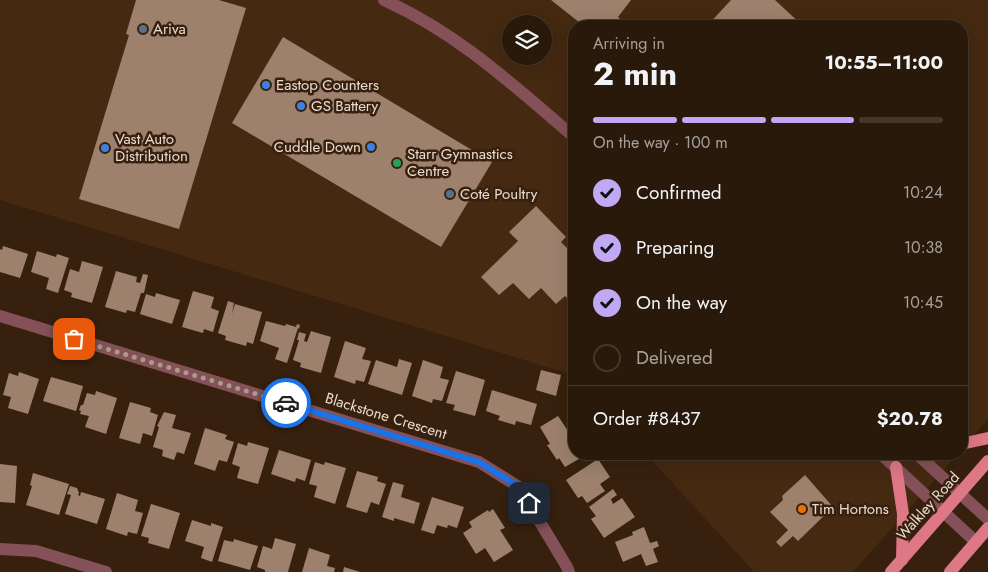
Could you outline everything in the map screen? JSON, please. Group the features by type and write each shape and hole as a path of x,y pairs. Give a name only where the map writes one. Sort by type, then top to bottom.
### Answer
{"main road":[{"path":"968,442 988,438"},
{"name":"Walkley Road","path":"891,572 988,462"},
{"path":"896,468 903,514 902,560"},
{"path":"950,572 988,528"}],"street":[{"path":"384,0 429,24 469,50 520,89 568,132"},
{"name":"Blackstone Crescent","path":"0,316 479,462 519,487 567,566 568,572"},
{"path":"887,460 976,542"},
{"path":"924,460 988,519"},
{"path":"0,549 36,551 106,572"}],"shaded area":[{"path":"0,0 988,0 988,419 968,442 968,20 568,20 568,373 0,200"},
{"path":"651,460 953,460 853,572 754,572"}],"building":[{"path":"136,0 219,0 246,8 179,229 79,199 129,35 126,34"},
{"path":"551,0 631,0 618,17 621,20 576,20"},
{"path":"731,0 775,0 797,20 713,20"},
{"path":"283,37 492,162 441,247 232,123"},
{"path":"536,206 566,237 561,242 568,249 568,299 565,296 556,304 541,288 529,299 513,283 499,295 481,277 518,241 509,232"},
{"path":"3,246 28,254 20,278 0,272 0,249 2,250"},
{"path":"37,251 56,257 57,254 69,258 58,293 46,289 49,278 31,272"},
{"path":"82,261 103,267 92,303 71,297 72,293 64,290 70,269 79,272"},
{"path":"116,271 137,277 136,282 140,283 143,274 148,275 144,293 141,293 135,312 127,310 126,313 105,307"},
{"path":"193,291 214,297 211,308 219,311 213,332 204,329 203,333 182,327"},
{"path":"156,293 180,300 172,324 140,314 146,294 155,297"},
{"path":"228,301 234,303 232,314 235,304 262,312 253,344 247,342 246,346 225,340 226,336 218,333"},
{"path":"266,321 285,326 286,324 296,327 297,324 300,325 287,363 275,359 279,348 260,341"},
{"path":"311,331 331,337 321,373 300,367 301,363 293,360 299,340 297,340 299,332 306,334 304,341 307,342"},
{"path":"345,341 366,348 362,359 371,361 364,382 356,380 355,384 334,377"},
{"path":"399,359 412,363 402,395 368,384 376,360 397,367"},
{"path":"423,360 443,367 440,378 449,380 442,401 433,399 432,403 412,396"},
{"path":"541,370 561,375 556,396 536,390"},
{"path":"456,371 485,380 475,416 453,410 455,405 446,403"},
{"path":"19,372 39,379 28,414 8,408 11,397 3,395 9,373 18,376"},
{"path":"51,377 83,386 76,411 43,401"},
{"path":"492,390 537,404 531,425 516,421 515,425 498,420 500,416 486,411"},
{"path":"96,391 117,398 106,434 85,427 89,416 80,414 81,411 79,410 87,393 95,395"},
{"path":"130,402 151,408 150,412 158,415 152,436 143,433 140,444 119,438"},
{"path":"164,412 176,415 172,428 191,433 184,454 177,452 174,460 162,456 163,450 153,447 159,427 157,426"},
{"path":"558,416 568,431 568,460 577,460 565,467 559,458 557,460 547,445 550,444 540,427"},
{"path":"205,428 227,435 225,439 234,442 227,462 219,460 215,471 194,464"},
{"path":"248,442 269,448 258,484 237,478 240,467 232,464 238,443 247,446"},
{"path":"279,450 311,460 305,481 296,478 295,482 271,474"},
{"path":"596,460 599,460 610,477 600,484 605,491 587,503 582,496 578,498 566,480"},
{"path":"315,462 324,465 325,462 346,468 335,504 314,497 317,486 309,484"},
{"path":"0,464 17,466 15,503 0,502"},
{"path":"357,471 378,477 377,481 386,484 379,505 371,502 367,513 346,507"},
{"path":"33,473 69,484 59,515 26,505 32,486 30,485"},
{"name":"Tim Hortons","path":"805,475 833,507 798,541 793,536 781,547 776,542 788,530 770,512 783,500 782,496"},
{"path":"393,482 404,485 401,497 420,503 414,524 394,518 394,521 382,517"},
{"path":"70,486 77,488 78,495 80,496 81,492 105,499 97,524 65,514 71,495 67,494"},
{"path":"613,489 617,495 611,499 613,504 622,498 635,517 604,538 591,519 596,516 589,507"},
{"path":"117,493 138,500 135,511 143,513 137,534 128,532 127,536 106,529"},
{"path":"432,497 464,507 457,528 448,525 447,528 437,525 434,534 421,530"},
{"path":"151,504 180,513 169,549 148,543 149,538 141,536"},
{"path":"493,509 505,528 500,530 513,550 494,562 485,548 476,554 463,533 472,527 469,522 488,510 489,512"},
{"path":"192,520 211,526 211,523 223,527 212,562 201,558 204,547 185,541"},
{"path":"644,527 650,543 657,541 659,546 653,549 658,562 646,566 641,554 623,562 615,542 633,535 632,532"},
{"path":"275,538 296,544 288,572 265,572 265,570 257,567 263,546 272,549"},
{"path":"234,539 258,546 250,570 218,561 224,540 233,542"},
{"path":"309,548 330,555 327,566 335,568 334,572 302,572"},
{"path":"344,567 360,572 343,572"}],"way so far":[{"path":"74,339 286,403"}],"place":[{"name":"Ariva","path":"143,29"},
{"name":"Eastop Counters","path":"266,85"},
{"name":"GS Battery","path":"301,106"},
{"name":"Cuddle Down","path":"371,147"},
{"name":"Vast Auto Distribution","path":"105,148"},
{"name":"Starr Gymnastics Centre","path":"397,163"},
{"name":"Coté Poultry","path":"450,194"},
{"name":"Tim Hortons","path":"802,509"}],"route":[{"path":"286,403 479,462 519,487 529,503"}]}
